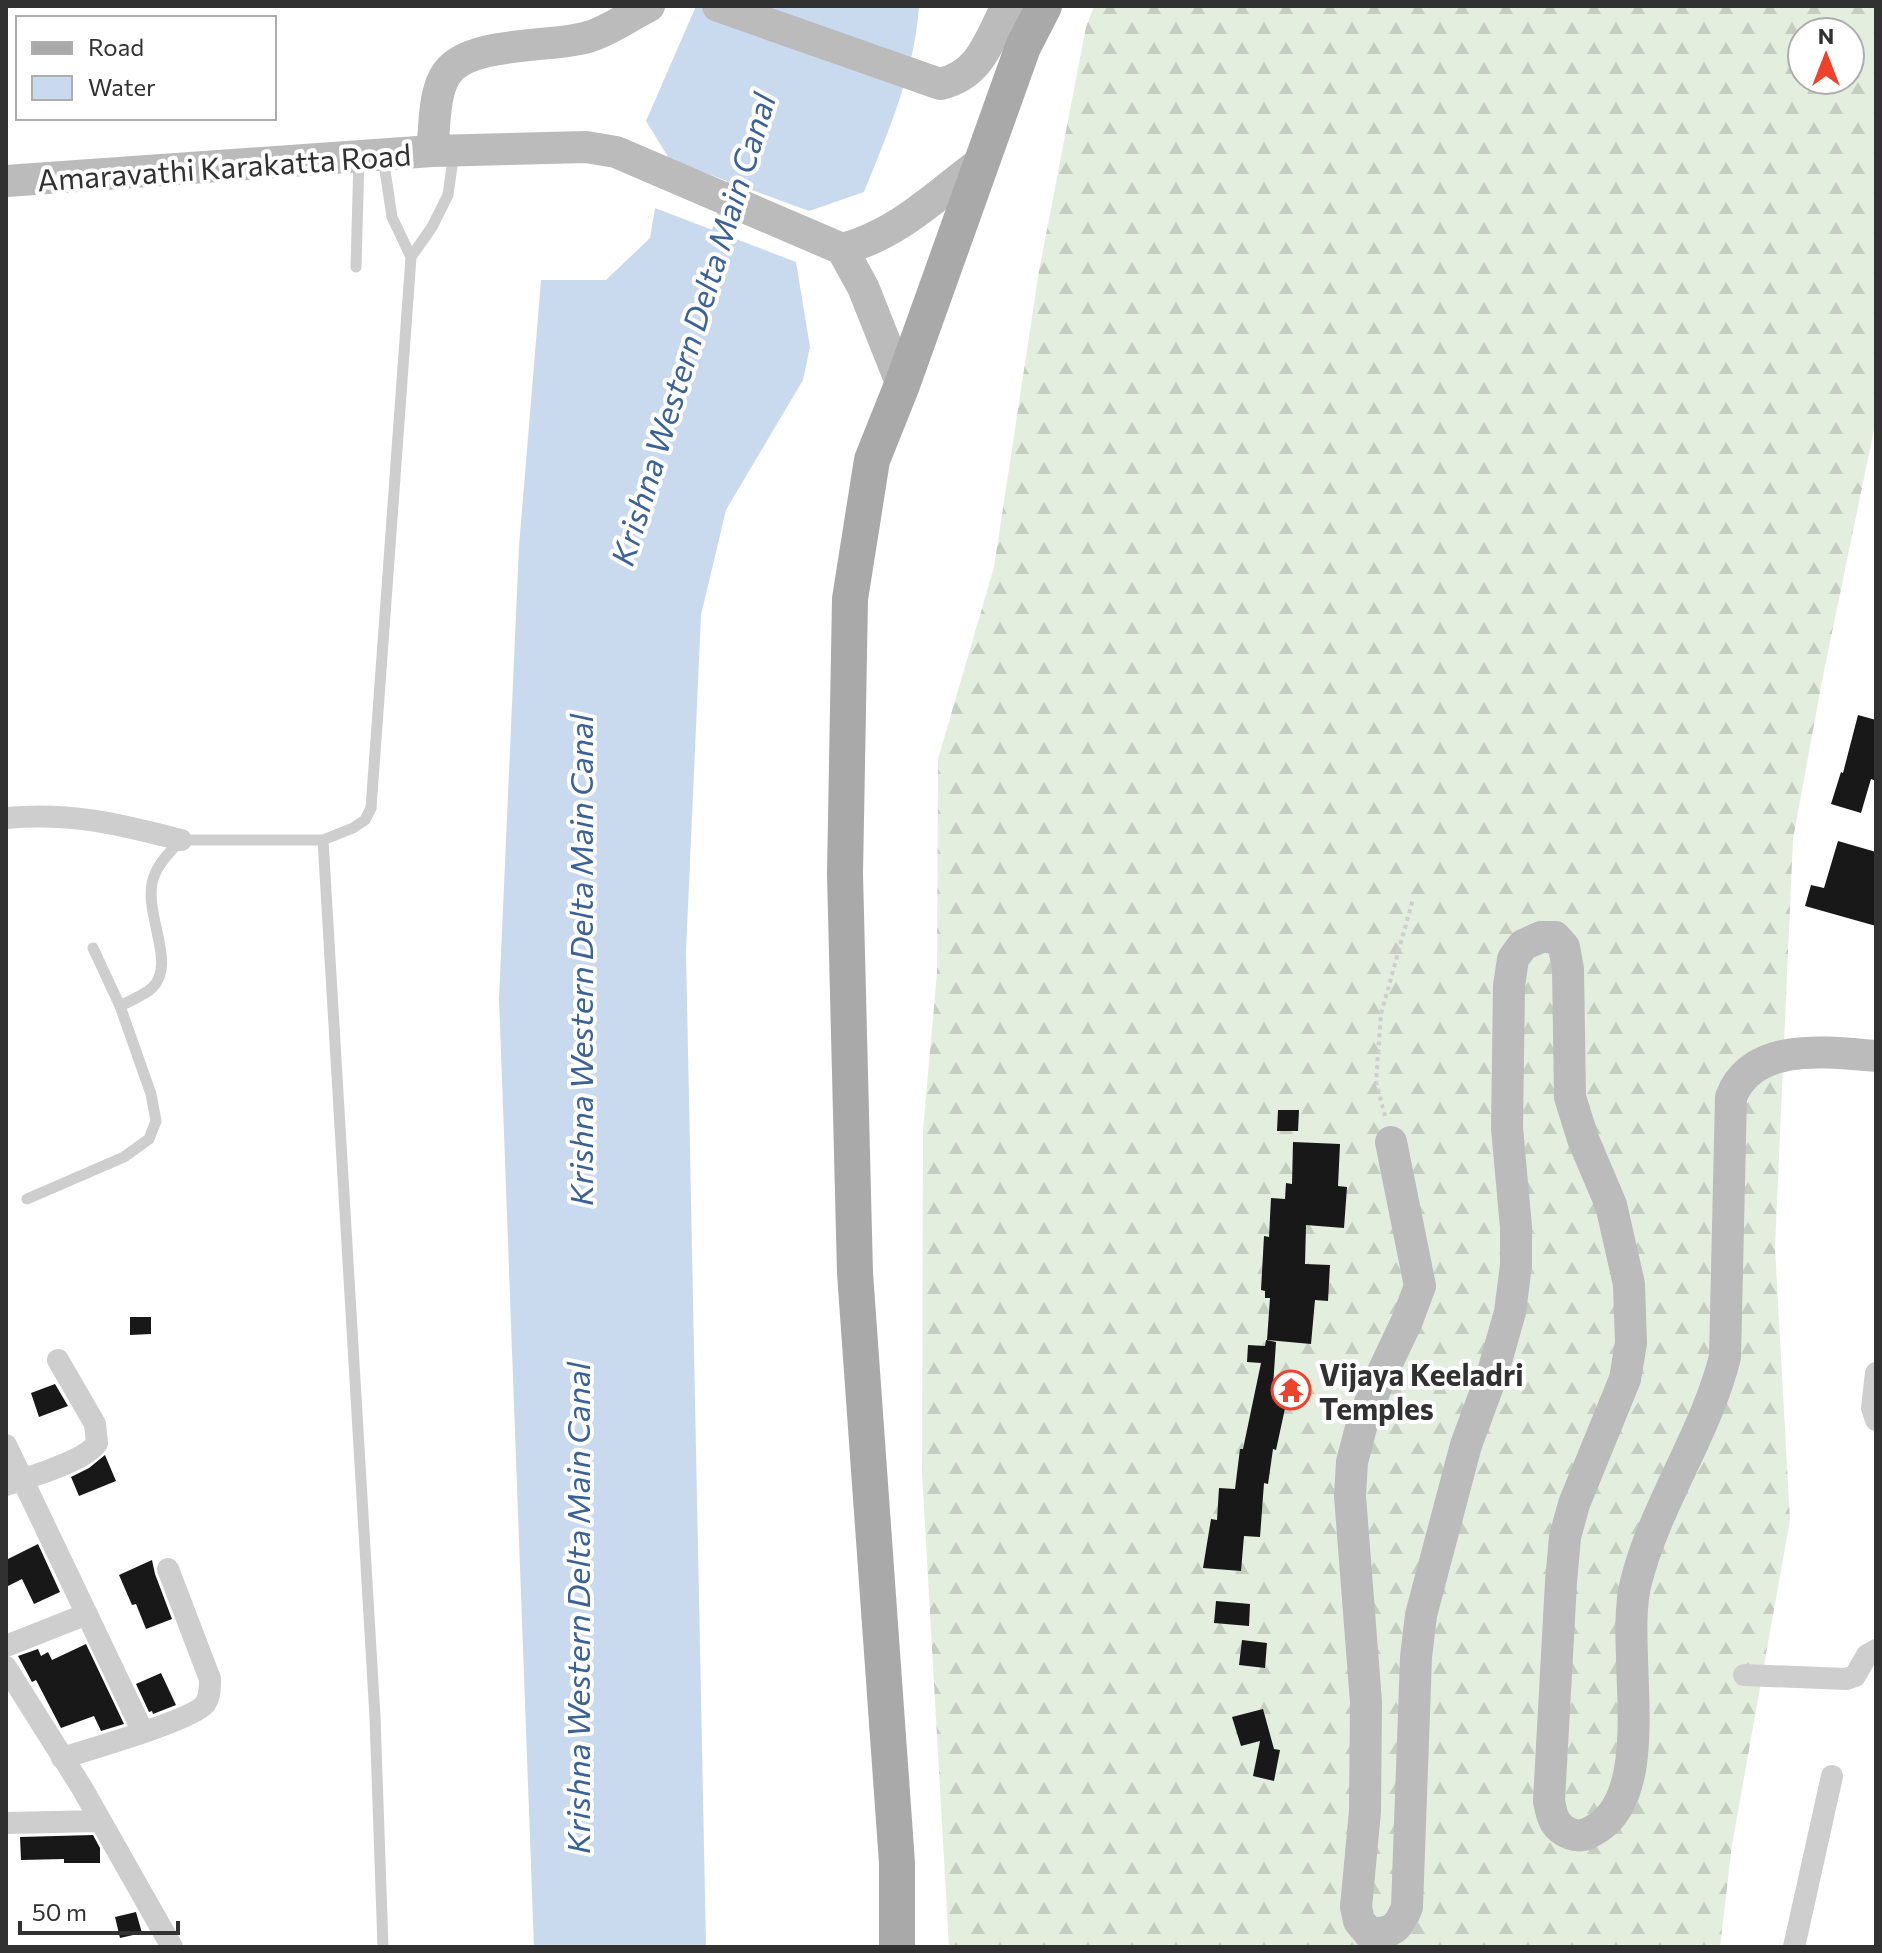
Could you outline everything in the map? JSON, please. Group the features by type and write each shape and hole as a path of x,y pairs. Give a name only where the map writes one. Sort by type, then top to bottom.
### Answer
{"main road":[{"path":"897,1947 897,1863 855,1273 845,874 850,599 872,460 902,385 1023,47 1044,6"}],"street":[{"name":"Amaravathi Karakatta Road","path":"6,181 443,151 439,94 447,72 464,60 528,43 578,39 599,33 649,6"},
{"path":"718,6 940,84 957,80 974,68 1007,6"},
{"path":"443,151 586,147 616,152 834,246 867,243 892,230 981,162"},
{"path":"834,246 863,287 902,385"},
{"path":"6,818 44,815 104,820 181,840"},
{"path":"1391,1142 1420,1286 1363,1420 1352,1462 1350,1496 1366,1702 1365,1811 1356,1907 1359,1921 1369,1933 1387,1933 1401,1925 1407,1907 1411,1874 1416,1657 1421,1615 1466,1445 1493,1372 1510,1312 1516,1265 1516,1227 1507,1128 1509,986 1513,959 1523,945 1541,937 1555,937 1564,947 1568,969 1570,1097 1583,1139 1611,1205 1629,1284 1631,1343 1625,1379 1574,1504 1565,1537 1549,1801 1552,1818 1560,1830 1577,1836 1589,1834 1611,1819 1621,1798 1633,1754 1632,1625 1635,1587 1650,1532 1703,1422 1725,1357 1731,1097 1737,1082 1757,1064 1778,1057 1815,1052 1876,1056"},
{"path":"14,1483 79,1456 93,1449 97,1443 95,1424 58,1360"},
{"path":"1876,1373 1872,1408 1876,1420"},
{"path":"6,1445 14,1483 87,1614 143,1732"},
{"path":"62,1758 143,1732 198,1710 205,1703 210,1691 210,1679 168,1569"},
{"path":"6,1646 87,1614"},
{"path":"1744,1675 1846,1679 1855,1676 1867,1655 1876,1650"},
{"path":"6,1667 13,1692 62,1758 172,1947"},
{"path":"1794,1947 1832,1776"},
{"path":"6,1823 100,1821"}],"lane":[{"path":"411,257 432,227 448,195 443,151"},
{"path":"120,1006 152,988 161,975 162,960 151,912 153,876 181,840 323,840 365,820 371,808 411,257 392,217 371,156"},
{"path":"356,267 371,156"},
{"path":"323,840 374,1701 383,1947"},
{"path":"27,1199 124,1157 149,1139 156,1121 151,1094 120,1006 93,948"}],"path":[{"path":"1391,1142 1376,1082 1381,1014 1413,899"}],"green space":[{"path":"1094,6 1876,6 1876,420 1793,839 1775,1248 1790,1520 1732,1845 1720,1947 949,1947 922,1473 923,1130 937,973 938,759 994,567 1039,271 1086,27"}],"water":[{"path":"696,6 919,6 906,77 864,192 809,211 670,160 646,121"},
{"path":"655,208 796,262 810,347 803,380 726,510 701,615 686,951 706,1947 534,1947 499,999 519,546 541,280 606,280 650,238"}],"building":[{"path":"1858,715 1876,720 1876,781 1871,779 1861,813 1831,804 1843,773"},
{"path":"1838,841 1876,852 1876,926 1805,906 1811,885 1824,888"},
{"path":"1278,1110 1299,1110 1298,1131 1277,1131"},
{"path":"1293,1142 1340,1144 1338,1186 1347,1187 1344,1228 1306,1225 1305,1264 1330,1265 1328,1301 1315,1300 1311,1344 1267,1340 1270,1298 1265,1298 1265,1291 1261,1290 1264,1236 1269,1237 1271,1198 1285,1199 1286,1183 1292,1184"},
{"path":"130,1317 151,1317 151,1334 130,1335"},
{"path":"1266,1340 1276,1342 1273,1387 1289,1390 1276,1450 1273,1449 1268,1484 1264,1483 1260,1537 1244,1536 1241,1571 1203,1568 1211,1519 1217,1520 1219,1488 1235,1489 1240,1449 1243,1449 1261,1363 1247,1362 1248,1345 1265,1346"},
{"path":"55,1384 68,1406 39,1417 31,1393"},
{"path":"105,1455 116,1481 79,1496 71,1477"},
{"path":"38,1544 60,1592 34,1604 22,1579 6,1587 6,1560"},
{"path":"152,1560 172,1619 146,1629 119,1575"},
{"path":"1216,1601 1250,1604 1249,1626 1214,1623"},
{"path":"1242,1640 1267,1643 1265,1668 1239,1665"},
{"path":"86,1644 124,1724 101,1731 94,1716 61,1728 36,1680 32,1682 18,1656 38,1649 41,1656 48,1652 52,1660"},
{"path":"161,1673 176,1705 153,1714 149,1712 136,1684"},
{"path":"1263,1709 1274,1749 1280,1750 1274,1781 1253,1776 1260,1741 1241,1746 1232,1717"},
{"path":"93,1835 100,1848 100,1863 64,1863 64,1859 21,1860 20,1837"},
{"path":"136,1912 142,1933 120,1938 115,1917"}],"waterway":[{"name":"Krishna Western Delta Main Canal","path":"714,261 746,156"}],"place":[{"name":"Vijaya Keeladri Temples","path":"1291,1390"}]}
